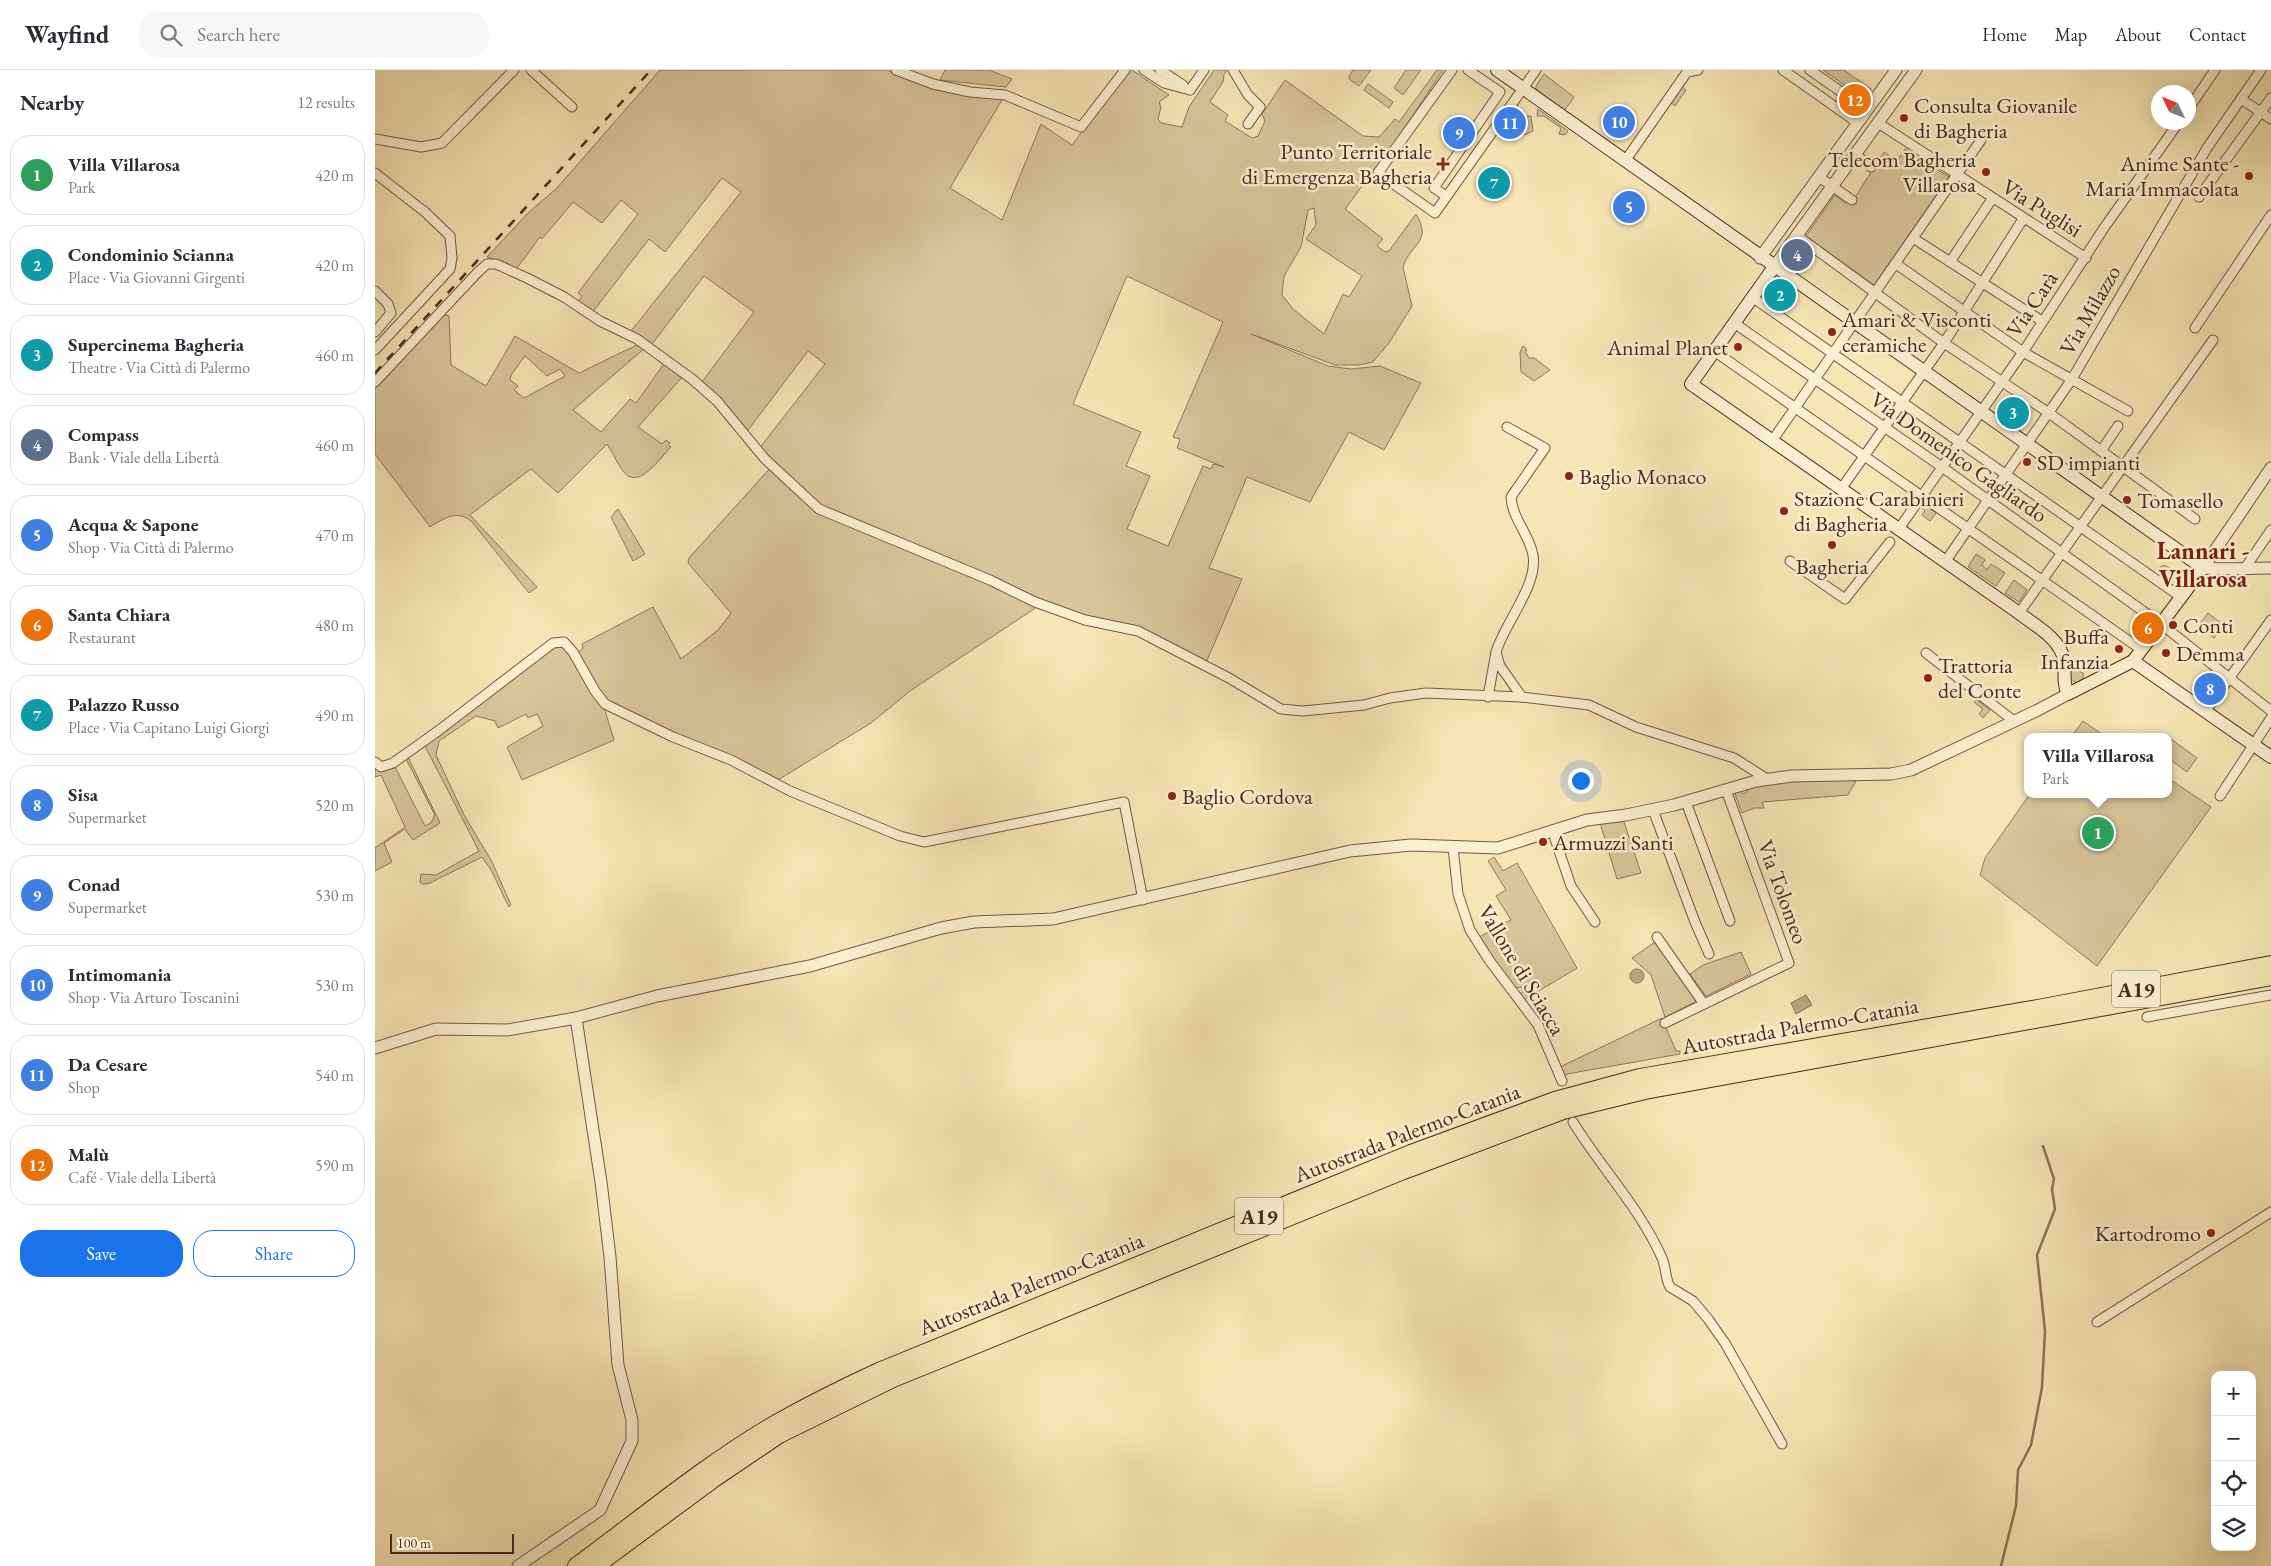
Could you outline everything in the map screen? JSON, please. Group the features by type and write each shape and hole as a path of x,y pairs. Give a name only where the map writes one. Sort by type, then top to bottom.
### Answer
{"highway":[{"name":"Autostrada Palermo-Catania","path":"576,1566 721,1459 770,1427 871,1375 1411,1154 1555,1100 1640,1077 2038,1008 2271,964"},
{"name":"Autostrada Palermo-Catania","path":"596,1566 714,1479 779,1435 845,1401 893,1379 1401,1172 1563,1111 1645,1091 2271,978"}],"main road":[{"path":"1501,71 1760,258 1854,323 2203,568 2133,661 2068,694 2063,682 2064,662 2059,646 2019,613 1691,384 1773,267"},
{"path":"2133,661 2271,757"}],"street":[{"path":"375,140 421,147 442,143 514,70"},
{"path":"531,70 572,107"},
{"path":"897,70 933,84 970,92 1005,95 1081,127 1125,70"},
{"path":"1144,70 1164,83 1190,90"},
{"path":"1160,70 1190,90"},
{"path":"1190,90 1204,70"},
{"path":"1233,70 1248,94 1260,108 1249,124"},
{"path":"1452,70 1378,173 1435,213 1536,70"},
{"path":"1447,196 1434,188 1500,92 1468,70"},
{"path":"1625,161 1687,72 1698,70"},
{"path":"1783,70 1858,122"},
{"path":"1810,70 1847,96 1838,108"},
{"path":"1760,258 1896,70"},
{"path":"1773,267 1916,70"},
{"path":"2196,98 2215,70"},
{"name":"Via Milazzo","path":"1945,562 2007,475 2071,379 2207,148 2261,71"},
{"path":"1881,91 1894,100"},
{"path":"2199,197 2271,98"},
{"path":"2241,99 2271,119"},
{"path":"1486,113 1499,122"},
{"name":"Via Puglisi","path":"1878,123 1992,199 2086,258"},
{"name":"Via Carà","path":"1898,530 2023,352 2104,228 2173,130"},
{"path":"1772,442 1981,140"},
{"path":"1855,154 1871,167"},
{"path":"1449,167 1461,176"},
{"path":"375,173 425,212 450,236 452,258 450,269 375,350"},
{"path":"1819,177 1852,200"},
{"path":"1950,262 1992,199"},
{"path":"2195,328 2271,215"},
{"path":"1841,489 1901,401 1944,343 2023,219"},
{"path":"1796,235 1944,343 2049,413 2195,518"},
{"path":"1913,238 2042,322"},
{"path":"375,381 478,272 487,264 496,264 544,286 600,321 637,339 692,379 717,401 765,459 807,500 831,515 973,573 1035,602 1085,620 1138,632 1229,678 1281,709 1303,711 1364,706 1390,698 1426,692 1488,697 1522,697 1589,705 1636,727 1733,758 1767,779"},
{"path":"1896,264 2023,352 2128,411"},
{"path":"375,291 388,304 391,312 375,332"},
{"path":"1751,298 2181,597"},
{"name":"Via Domenico Gagliardo","path":"1734,322 1942,467 2161,624 2271,711"},
{"path":"2019,613 2213,340"},
{"path":"1714,351 2141,650"},
{"path":"2101,451 2118,426"},
{"path":"1488,697 1489,677 1500,638 1531,577 1533,556 1529,542 1511,506 1511,497 1545,448 1507,427"},
{"path":"2271,468 2203,568 2223,570 2271,568"},
{"path":"2245,568 2271,530"},
{"path":"1790,561 1845,599 1890,542"},
{"path":"2205,712 2271,620"},
{"path":"375,762 381,767 393,763 553,643 564,642 573,652 605,704 673,737 731,760 790,791 900,836 924,842 1123,802 1143,900"},
{"path":"1496,652 1503,671 1522,697"},
{"path":"1925,654 2014,721"},
{"path":"1489,677 1494,670 1499,669 1503,671"},
{"path":"375,1048 436,1029 507,1030 576,1018 657,996 810,966 941,928 975,922 998,923 1053,919 1143,900 1350,851 1411,845 1498,848 1587,820 1653,810 1767,779 1791,776 1891,774 1911,770 2068,694"},
{"path":"2220,796 2271,718"},
{"name":"Via Tolomeo","path":"1665,1023 1789,962 1726,790"},
{"path":"1686,802 1730,921"},
{"path":"1653,810 1709,954"},
{"path":"1552,830 1571,886 1595,922"},
{"name":"Vallone di Sciacca","path":"1453,847 1458,894 1470,930 1489,960 1538,1025 1562,1081"},
{"path":"1657,937 1704,1004"},
{"path":"2147,1017 2271,995"},
{"path":"518,1566 600,1510 632,1441 632,1420 618,1365 610,1257 576,1018"},
{"path":"1573,1122 1615,1179 1649,1234 1663,1259 1669,1287 1693,1301 1708,1319 1725,1343 1783,1444"},
{"path":"2097,1322 2271,1212"}],"shaded area":[{"path":"660,70 886,70 955,94 1003,98 950,188 1002,220 1041,124 1072,145 1128,70 1132,70 1169,95 1159,102 1161,107 1158,119 1161,123 1182,127 1189,107 1214,70 1227,70 1224,74 1223,82 1210,102 1228,115 1225,121 1252,138 1258,136 1265,121 1262,114 1285,80 1363,136 1379,137 1395,119 1399,122 1437,70 1443,70 1395,142 1345,209 1383,239 1377,246 1385,252 1389,251 1416,214 1421,223 1422,231 1419,242 1406,259 1403,267 1412,306 1389,343 1373,362 1359,365 1335,365 1251,334 1328,366 1351,369 1380,366 1421,383 1384,450 1349,432 1310,502 1247,477 1209,568 1242,579 1205,665 1138,631 1037,607 910,691 871,723 773,783 603,704 614,740 522,780 507,747 543,726 537,714 528,718 526,714 498,728 495,721 476,716 439,741 436,755 464,815 492,862 511,905 509,907 491,870 482,857 430,883 423,884 420,882 421,874 436,875 479,851 425,746 408,757 440,823 413,840 405,829 384,843 392,862 375,871 375,848 405,827 381,775 375,777 375,762 393,763 425,826 431,823 435,815 404,755 553,643 564,642 575,655 583,648 582,644 653,607 681,659 718,630 731,613 688,563 689,558 772,466 758,450 825,364 808,351 745,434 699,386 754,312 704,276 649,348 646,347 573,410 601,432 630,399 636,403 666,361 685,374 638,427 662,444 666,440 670,443 668,445 671,447 655,465 649,471 635,478 629,476 623,471 607,444 558,493 531,469 470,515 537,587 529,593 467,518 456,515 451,516 430,527 375,454 375,389 443,314 449,316 451,365 486,386 515,336 579,373 641,343 628,335 741,192 722,178 665,252 649,239 592,313 577,303 582,296 578,293 638,214 621,200 602,223 573,202 542,239 540,237 517,268 487,257 529,212 557,188","holes":["1314,208 1316,225 1306,239 1362,276 1349,297 1343,294 1324,334 1293,309 1282,295 1284,276 1301,247 1308,210","1127,276 1223,322 1173,437 1180,439 1177,448 1224,467 1213,464 1211,469 1203,466 1168,546 1127,529 1150,476 1126,466 1141,432 1073,404","525,356 547,376 560,369 565,376 524,398 514,390 518,386 510,380 511,375"]},
{"path":"945,70 989,70 1012,79 1006,87 940,80"},
{"path":"1353,70 1371,70 1359,86 1350,80 1349,76"},
{"path":"1406,70 1421,70 1403,95 1394,88"},
{"path":"1823,70 1844,70 1871,89 1864,99"},
{"path":"1544,74 1574,97 1564,111 1536,89"},
{"path":"1368,84 1393,102 1389,108 1364,90"},
{"path":"1681,86 1686,90 1675,106 1670,102"},
{"path":"1538,109 1568,131 1565,135 1559,134 1561,128 1544,116 1537,116"},
{"path":"1531,116 1533,131 1524,135 1514,128 1521,117"},
{"path":"1905,149 1949,177 1874,285 1806,236 1835,195 1845,203 1852,202 1884,152 1897,161"},
{"path":"1523,346 1526,348 1529,358 1534,358 1550,370 1534,381 1521,372 1520,352"},
{"path":"1922,503 1936,513 1930,521 1922,515 1925,511 1920,507"},
{"path":"618,509 645,554 633,561 611,517"},
{"path":"1976,554 1985,560 1982,565 1987,570 1991,564 2005,573 1996,586 1968,567"},
{"path":"2164,565 2170,571 2164,577 2158,571"},
{"path":"2014,580 2027,590 2019,602 2005,593"},
{"path":"2208,613 2223,625 2214,638 2198,626"},
{"path":"2069,666 2083,673 2083,679 2076,683 2070,678"},
{"path":"1977,700 1990,710 1983,718 1979,714 1983,709 1974,702"},
{"path":"2083,721 2100,733 2074,733"},
{"path":"2172,740 2197,758 2187,772 2172,761"},
{"path":"1829,779 1856,781 1848,795 1762,802 1764,808 1754,808 1742,813 1734,791 1741,790 1743,794 1747,792 1747,789 1762,783"},
{"path":"2172,781 2211,807 2097,966 1980,875 1985,858 2027,798 2172,798"},
{"path":"1623,819 1641,873 1617,879 1600,823"},
{"path":"1494,857 1503,871 1517,863 1577,968 1524,1000 1519,994 1523,992 1521,987 1516,988 1501,970 1479,937 1511,920 1496,896 1506,890 1488,861"},
{"path":"1655,942 1697,1001 1665,1017 1651,975 1632,958"},
{"path":"1741,952 1751,974 1706,996 1690,974 1703,965"},
{"path":"1637,969 1642,971 1644,976 1642,981 1637,983 1632,981 1630,976 1632,971"},
{"path":"1806,995 1812,1005 1796,1014 1791,1003"},
{"path":"1662,1018 1676,1051 1680,1051 1680,1054 1567,1074 1565,1077 1560,1067"}],"waterway":[{"path":"2001,1566 2016,1506 2018,1470 2031,1445 2042,1387 2045,1331 2037,1255 2055,1209 2052,1189 2054,1179 2043,1146"}],"railway":[{"path":"375,373 651,70"}],"place":[{"name":"Malù","path":"1855,100"},
{"name":"Consulta Giovanile di Bagheria","path":"1904,118"},
{"name":"Intimomania","path":"1619,122"},
{"name":"Da Cesare","path":"1510,123"},
{"name":"Conad","path":"1459,133"},
{"name":"Punto Territoriale di Emergenza Bagheria","path":"1443,164"},
{"name":"Telecom Bagheria Villarosa","path":"1986,172"},
{"name":"Anime Sante - Maria Immacolata","path":"2249,176"},
{"name":"Palazzo Russo","path":"1494,183"},
{"name":"Acqua & Sapone","path":"1629,207"},
{"name":"Compass","path":"1797,255"},
{"name":"Condominio Scianna","path":"1780,295"},
{"name":"Amari & Visconti ceramiche","path":"1832,332"},
{"name":"Animal Planet","path":"1738,347"},
{"name":"Supercinema Bagheria","path":"2013,413"},
{"name":"SD impianti","path":"2027,462"},
{"name":"Baglio Monaco","path":"1569,476"},
{"name":"Tomasello","path":"2127,500"},
{"name":"Stazione Carabinieri di Bagheria","path":"1784,511"},
{"name":"Bagheria","path":"1832,545"},
{"name":"Conti","path":"2173,625"},
{"name":"Santa Chiara","path":"2148,628"},
{"name":"Buffa Infanzia","path":"2119,649"},
{"name":"Demma","path":"2166,653"},
{"name":"Trattoria del Conte","path":"1928,678"},
{"name":"Sisa","path":"2210,689"},
{"name":"Baglio Cordova","path":"1172,796"},
{"name":"Villa Villarosa","path":"2098,833"},
{"name":"Armuzzi Santi","path":"1543,842"},
{"name":"Kartodromo","path":"2211,1233"}],"district":[{"name":"Lannari - Villarosa","path":"2203,564"}]}
